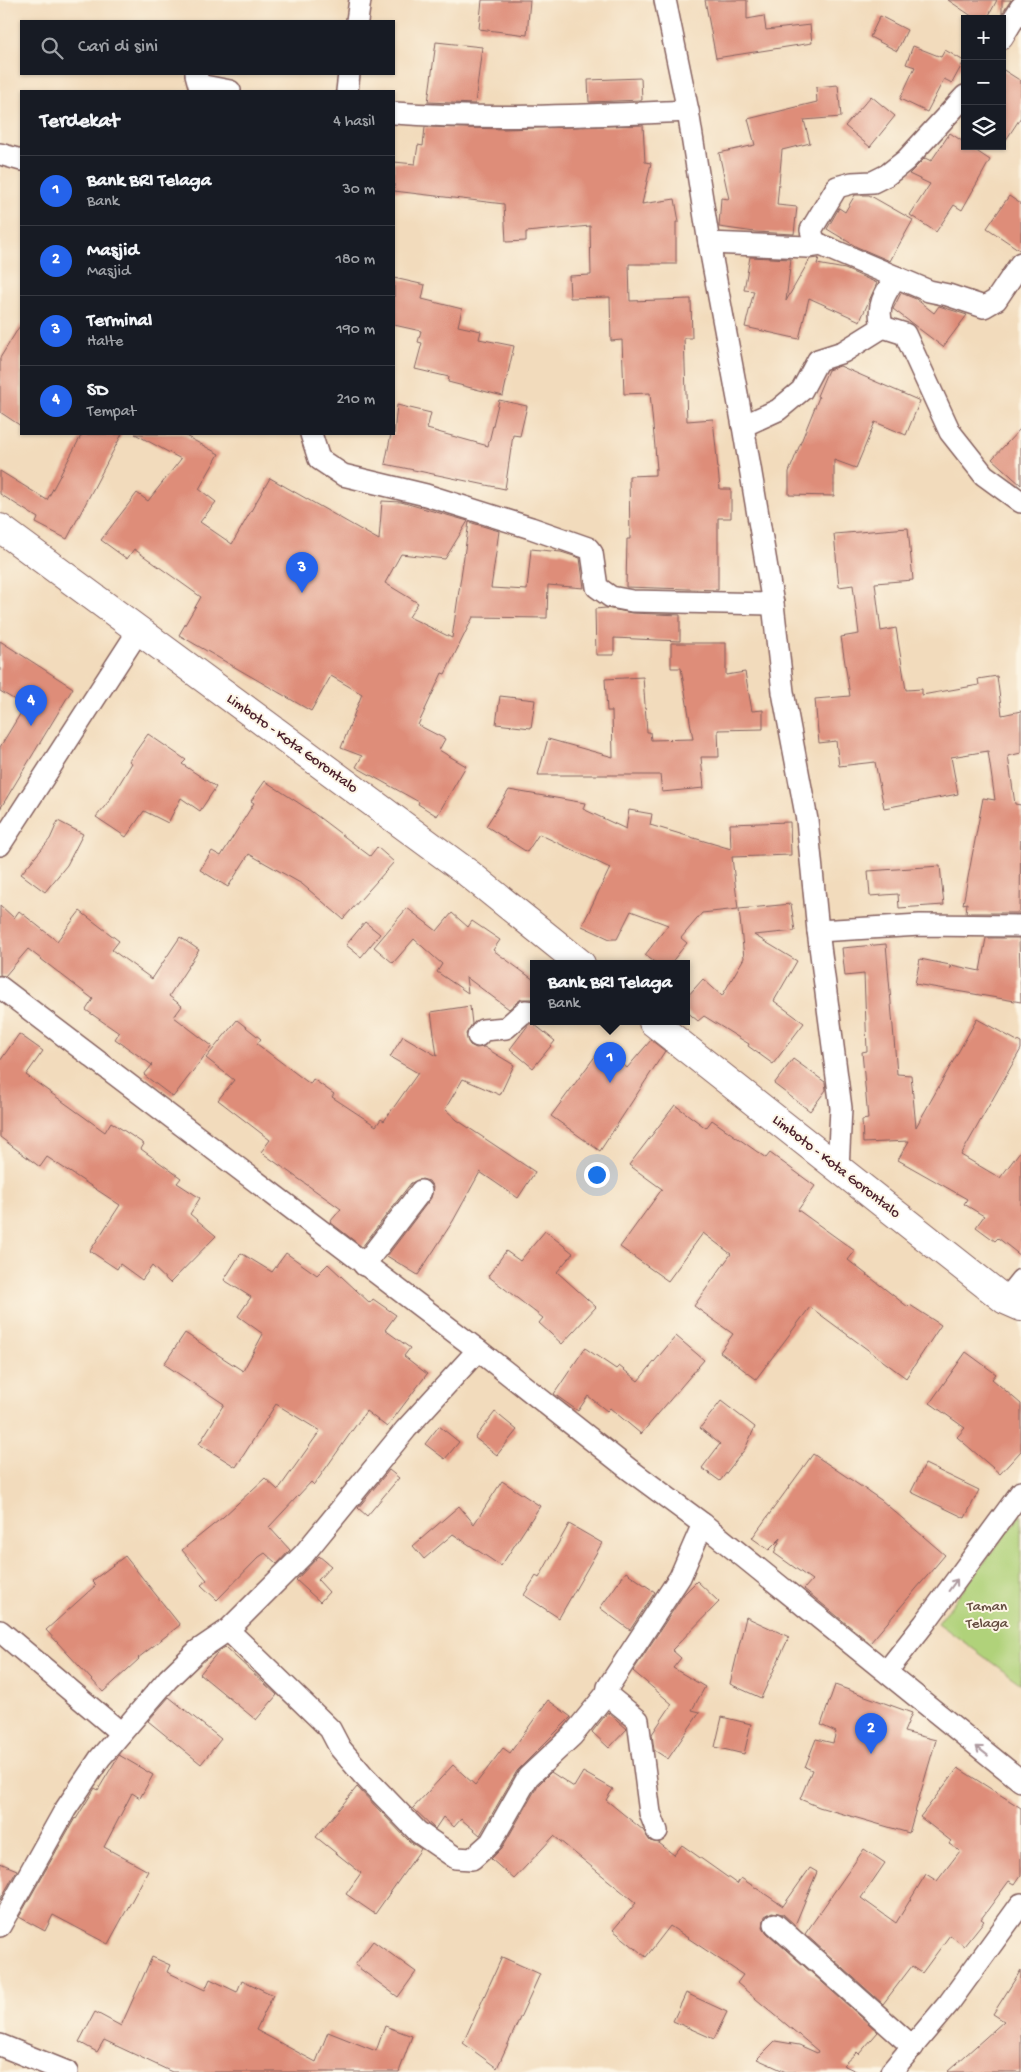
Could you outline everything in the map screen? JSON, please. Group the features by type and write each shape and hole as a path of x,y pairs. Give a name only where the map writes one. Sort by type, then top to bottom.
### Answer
{"highway":[{"name":"Limboto - Kota Gorontalo","path":"0,528 468,873 576,960"},
{"name":"Limboto - Kota Gorontalo","path":"657,1025 838,1169 1016,1296 1021,1322"}],"street":[{"path":"357,20 360,0"},
{"path":"665,0 688,111 709,243 743,426 773,604 783,692 807,820 818,931 841,1108 838,1169"},
{"path":"1006,31 1021,7"},
{"path":"196,75 199,85 225,90"},
{"path":"347,90 349,75"},
{"path":"961,100 900,166 873,182 852,182 837,187 811,230 814,241 935,294 948,294 984,307 996,300 1021,263"},
{"path":"395,114 450,117 560,116 688,111"},
{"path":"0,154 20,160"},
{"path":"709,243 808,247 821,245"},
{"path":"883,327 880,319 880,305 896,277"},
{"path":"743,426 778,410 802,390 818,360 843,352 883,327 905,334 950,432 984,475 1021,502"},
{"path":"312,435 319,459 343,475 426,495 588,548 592,553 597,587 611,597 632,601 773,604"},
{"path":"0,845 139,630"},
{"path":"818,931 920,925 1021,926"},
{"path":"0,987 478,1350 630,1470 703,1524 1021,1781"},
{"path":"478,1036 482,1030 506,1028 525,1011 530,1012"},
{"path":"364,1265 421,1191"},
{"path":"0,1926 65,1810 100,1758 168,1679 197,1652 228,1630 304,1554 406,1428 478,1350"},
{"path":"887,1671 1021,1492"},
{"path":"228,1630 330,1729 340,1748 363,1775 418,1832 456,1858 472,1859 490,1842 528,1777 572,1736 607,1693 608,1687 680,1577 703,1524"},
{"path":"0,1631 121,1733"},
{"path":"607,1693 610,1698 638,1720 650,1813 656,1831"},
{"path":"891,2072 914,2048 949,2003 1021,1904"},
{"path":"775,1924 914,2048"},
{"path":"0,2045 67,2072"}],"green space":[{"name":"Taman Telaga","path":"1021,1514 1021,1684 938,1623"}],"building":[{"path":"482,0 530,0 527,35 479,29"},
{"path":"705,0 747,0 747,19 764,16 766,30 810,25 812,43 716,58"},
{"path":"948,0 997,0 989,15 970,15"},
{"path":"1002,0 1011,0 1002,14"},
{"path":"880,16 907,30 897,51 870,37"},
{"path":"436,42 482,47 475,104 428,102"},
{"path":"913,46 941,57 945,50 961,59 961,66 952,83 944,79 927,112 900,99 915,67 906,64"},
{"path":"1006,72 1021,81 1021,117 1006,140"},
{"path":"641,78 642,100 589,102 588,80"},
{"path":"838,85 841,117 804,120 810,143 782,150 777,205 797,207 794,234 755,232 719,227 721,198 729,199 719,153 755,145 748,119 817,102 816,87"},
{"path":"871,96 895,116 870,147 845,126"},
{"path":"643,125 645,162 651,163 642,204 675,199 679,222 676,222 676,264 629,264 630,301 691,299 692,338 684,338 687,421 713,419 720,489 731,489 731,518 718,518 718,590 626,587 627,539 630,539 629,476 655,475 655,469 657,469 650,393 624,394 622,340 611,341 610,297 570,298 569,276 591,275 590,226 526,232 526,241 506,242 504,204 395,191 395,162 415,164 418,145 423,146 425,127 504,129"},
{"path":"950,133 961,140 961,150 975,150 990,160 962,210 954,205 936,232 910,215 930,184 909,174 925,158 931,161"},
{"path":"855,195 869,195 913,220 890,261 857,247 827,229 839,208 845,212"},
{"path":"1009,196 1021,204 1021,251 987,228"},
{"path":"750,257 791,259 786,301 810,259 819,258 817,264 845,269 877,283 860,321 809,298 799,339 745,327 754,291 744,290"},
{"path":"395,278 425,285 422,299 462,309 458,326 481,331 479,339 514,346 503,396 448,382 449,377 415,369 422,343 418,342 421,331 395,325"},
{"path":"901,293 916,299 934,313 939,306 967,315 943,347 893,309"},
{"path":"20,326 20,425 0,412 0,358"},
{"path":"840,366 920,401 906,435 875,422 856,468 834,460 834,496 789,495 789,472 819,397 817,396 828,370"},
{"path":"499,400 527,406 520,436 513,435 505,489 385,464 391,435 395,435 397,405 431,413 427,429 488,446"},
{"path":"1021,428 1021,485 992,459"},
{"path":"81,435 121,435 67,539 36,523 38,518 0,494 0,471 47,500"},
{"path":"137,435 184,435 219,454 199,489 216,502 200,522 232,544 270,478 379,540 382,501 401,502 468,521 445,559 401,554 385,583 418,603 409,617 452,638 469,522 499,531 491,588 527,590 531,549 561,552 580,558 584,588 548,585 547,618 473,617 445,674 442,673 418,725 445,739 439,750 466,766 437,816 418,804 419,802 356,767 362,756 341,748 362,694 331,676 311,711 179,635 201,597 134,549 127,559 101,540 137,493 148,501 181,459"},
{"path":"908,528 913,580 875,583 881,631 896,628 906,690 922,689 922,695 979,685 978,679 997,676 1002,715 1021,711 1021,753 1008,756 1015,804 1021,805 1020,913 966,913 967,903 963,904 983,798 995,800 988,751 951,757 958,794 884,808 875,762 839,766 836,741 819,743 815,699 850,696 841,637 859,634 853,585 839,587 834,534"},
{"path":"606,608 632,613 680,615 680,641 614,638 614,655 596,655 595,609"},
{"path":"0,641 73,688 0,809 0,747 25,706 0,691"},
{"path":"671,643 726,643 726,675 745,672 752,711 763,710 763,729 718,730 719,757 701,757 704,788 662,792 660,775 538,775 548,739 613,757 612,711 607,711 605,679 643,677 647,732 650,732 651,740 693,739 681,668 671,668"},
{"path":"500,696 535,700 531,728 496,724"},
{"path":"148,734 186,760 182,764 216,787 200,811 181,798 168,823 144,811 126,837 96,817 109,801 132,763 129,761"},
{"path":"265,781 308,809 370,856 377,847 394,862 343,919 302,884 249,854 228,887 200,870 212,851 221,856 254,803 251,801"},
{"path":"509,790 585,803 583,809 626,829 629,810 652,814 650,825 731,849 730,824 790,822 791,855 732,857 738,909 702,913 681,938 687,943 673,960 652,960 645,955 668,925 631,911 617,939 610,939 582,926 610,868 539,834 527,852 486,826"},
{"path":"58,821 83,834 67,865 45,892 21,874 50,839"},
{"path":"940,866 944,905 899,908 898,894 870,896 868,871"},
{"path":"791,904 795,931 754,935 797,961 774,1001 804,1023 773,1064 748,1046 749,1044 704,1016 698,1021 690,1014 690,994 703,979 722,996 744,958 739,909"},
{"path":"0,905 14,918 19,911 57,941 80,911 119,941 112,950 152,979 180,937 199,950 169,996 182,1006 174,1017 212,1046 173,1097 144,1075 152,1065 115,1039 119,1033 86,1010 93,999 28,949 5,976 0,975"},
{"path":"407,908 437,931 452,913 468,927 472,921 500,940 493,950 530,977 530,999 521,999 509,1009 466,977 468,993 437,972 442,964 414,939 393,963 374,947"},
{"path":"365,922 380,934 361,957 346,945"},
{"path":"986,938 1019,938 1021,1002 915,984 920,959 950,965 950,969 951,965 980,971"},
{"path":"886,944 897,1074 911,1075 916,1127 977,1019 1021,1043 1021,1049 961,1155 1000,1178 1021,1150 1021,1256 998,1238 995,1241 976,1227 984,1216 964,1204 967,1199 898,1160 909,1141 863,1143 862,1120 868,1119 862,1052 867,1051 864,974 845,976 842,948"},
{"path":"470,1006 472,1024 466,1034 470,1045 476,1048 484,1047 514,1065 500,1095 463,1079 445,1109 457,1120 535,1172 518,1198 480,1172 453,1221 418,1275 387,1256 431,1198 433,1187 429,1181 422,1179 411,1183 362,1247 330,1222 341,1209 261,1152 270,1140 218,1100 234,1080 206,1058 237,1020 261,1039 257,1044 310,1084 313,1079 334,1094 332,1097 376,1126 381,1119 384,1121 418,1073 390,1057 403,1036 437,1056 431,1012"},
{"path":"529,1024 535,1025 555,1041 533,1068 510,1049"},
{"path":"19,1034 43,1051 26,1075 105,1132 111,1122 144,1144 141,1149 181,1178 177,1183 200,1198 190,1214 216,1236 170,1283 152,1266 142,1280 120,1264 117,1269 90,1251 120,1205 47,1157 40,1167 0,1137 0,1061"},
{"path":"651,1040 665,1051 600,1151 551,1116 602,1047 627,1068"},
{"path":"793,1059 825,1082 826,1090 810,1111 774,1084"},
{"path":"675,1105 706,1128 712,1120 766,1158 770,1153 815,1186 798,1210 855,1251 848,1260 908,1307 910,1305 941,1325 906,1378 810,1307 756,1379 720,1352 733,1334 694,1306 731,1254 703,1233 668,1281 620,1247 662,1189 629,1165"},
{"path":"545,1231 573,1253 557,1272 596,1307 562,1344 539,1323 543,1318 488,1276 506,1251 520,1261"},
{"path":"241,1253 272,1272 286,1253 317,1275 328,1264 370,1303 373,1299 396,1315 385,1330 410,1348 404,1356 427,1374 387,1427 366,1411 314,1485 311,1482 269,1527 290,1550 277,1564 265,1553 259,1557 217,1600 201,1585 207,1580 182,1550 223,1517 265,1478 278,1490 320,1431 276,1404 236,1467 199,1444 224,1404 164,1364 185,1333 243,1371 263,1334 238,1316 251,1297 224,1280"},
{"path":"676,1336 704,1360 641,1434 610,1408 607,1411 588,1396 578,1411 554,1394 585,1348 616,1369 619,1366 638,1381"},
{"path":"966,1352 996,1374 992,1379 1021,1404 1021,1451 1000,1474 957,1437 965,1428 930,1403"},
{"path":"721,1401 755,1427 745,1449 720,1481 702,1468 720,1444 700,1428"},
{"path":"495,1412 517,1430 497,1455 475,1438"},
{"path":"439,1426 459,1442 445,1459 425,1444"},
{"path":"813,1454 881,1500 945,1555 870,1643 804,1589 812,1580 774,1553 781,1538 769,1550 752,1538"},
{"path":"925,1464 979,1490 965,1518 911,1492"},
{"path":"389,1470 399,1478 367,1516 358,1508"},
{"path":"502,1481 540,1506 501,1566 453,1534 424,1559 413,1546 459,1506 474,1524"},
{"path":"569,1524 602,1543 559,1618 524,1595 536,1576 539,1578"},
{"path":"125,1556 180,1625 138,1658 103,1692 46,1630 96,1585 92,1581"},
{"path":"319,1556 331,1566 318,1580 329,1592 320,1602 296,1580"},
{"path":"626,1572 655,1592 630,1630 600,1608"},
{"path":"697,1581 719,1602 672,1650 681,1658 673,1668 705,1687 692,1710 700,1712 668,1759 654,1750 652,1734 672,1704 633,1671 684,1594"},
{"path":"746,1617 789,1637 761,1698 730,1684"},
{"path":"225,1647 277,1695 256,1720 200,1674 217,1653"},
{"path":"835,1685 912,1713 904,1732 936,1740 909,1833 819,1807 800,1799 812,1770 805,1767 816,1739 833,1743 836,1732 821,1725"},
{"path":"169,1697 221,1739 201,1764 148,1721"},
{"path":"548,1700 571,1717 517,1771 480,1835 461,1819 454,1827 443,1817 435,1829 413,1808 453,1765 475,1785 503,1748 510,1753"},
{"path":"608,1712 627,1729 609,1748 592,1732"},
{"path":"722,1717 751,1724 744,1754 715,1747"},
{"path":"119,1755 153,1775 140,1798 132,1793 104,1847 148,1871 108,1944 53,1915 45,1931 19,1917 75,1818 95,1788 98,1790"},
{"path":"958,1768 1021,1808 1021,1875 1015,1884 1009,1881 981,1919 984,1921 964,1946 950,1935 922,1973 912,1966 883,2004 805,1934 864,1849 885,1863 861,1898 896,1923 926,1874 937,1881 960,1851 949,1844 951,1841 920,1817"},
{"path":"551,1772 574,1787 583,1772 613,1789 606,1800 643,1830 650,1841 659,1843 674,1855 682,1845 737,1884 741,1878 783,1906 810,1868 817,1872 795,1925 783,1914 772,1912 765,1916 763,1927 767,1933 878,2032 859,2054 857,2052 843,2065 858,2072 786,2072 757,2059 775,2041 799,2045 817,2053 818,2051 737,1983 743,1975 670,1926 646,1957 613,1930 636,1903 554,1836 514,1879 491,1859 502,1848 538,1785"},
{"path":"357,1787 409,1841 421,1849 375,1914 346,1894 361,1873 316,1837"},
{"path":"0,1863 17,1870 0,1900"},
{"path":"373,1941 416,1972 398,1997 355,1965"},
{"path":"152,1957 170,1965 167,1972 205,1990 210,1979 237,1992 242,1980 273,1995 256,2030 316,2062 328,2032 376,2051 385,2026 412,2036 399,2072 172,2072 104,2040 97,2052 79,2042 95,2012 121,2026"},
{"path":"502,1957 540,1974 497,2068 463,2043"},
{"path":"1021,1970 1021,2072 947,2072 1004,2021 993,2014"},
{"path":"686,1993 727,2012 714,2039 673,2021"}],"place":[{"name":"Terminal","path":"302,593"},
{"name":"SD","path":"31,726"},
{"name":"Bank BRI Telaga","path":"610,1083"},
{"name":"Masjid","path":"871,1754"}]}
